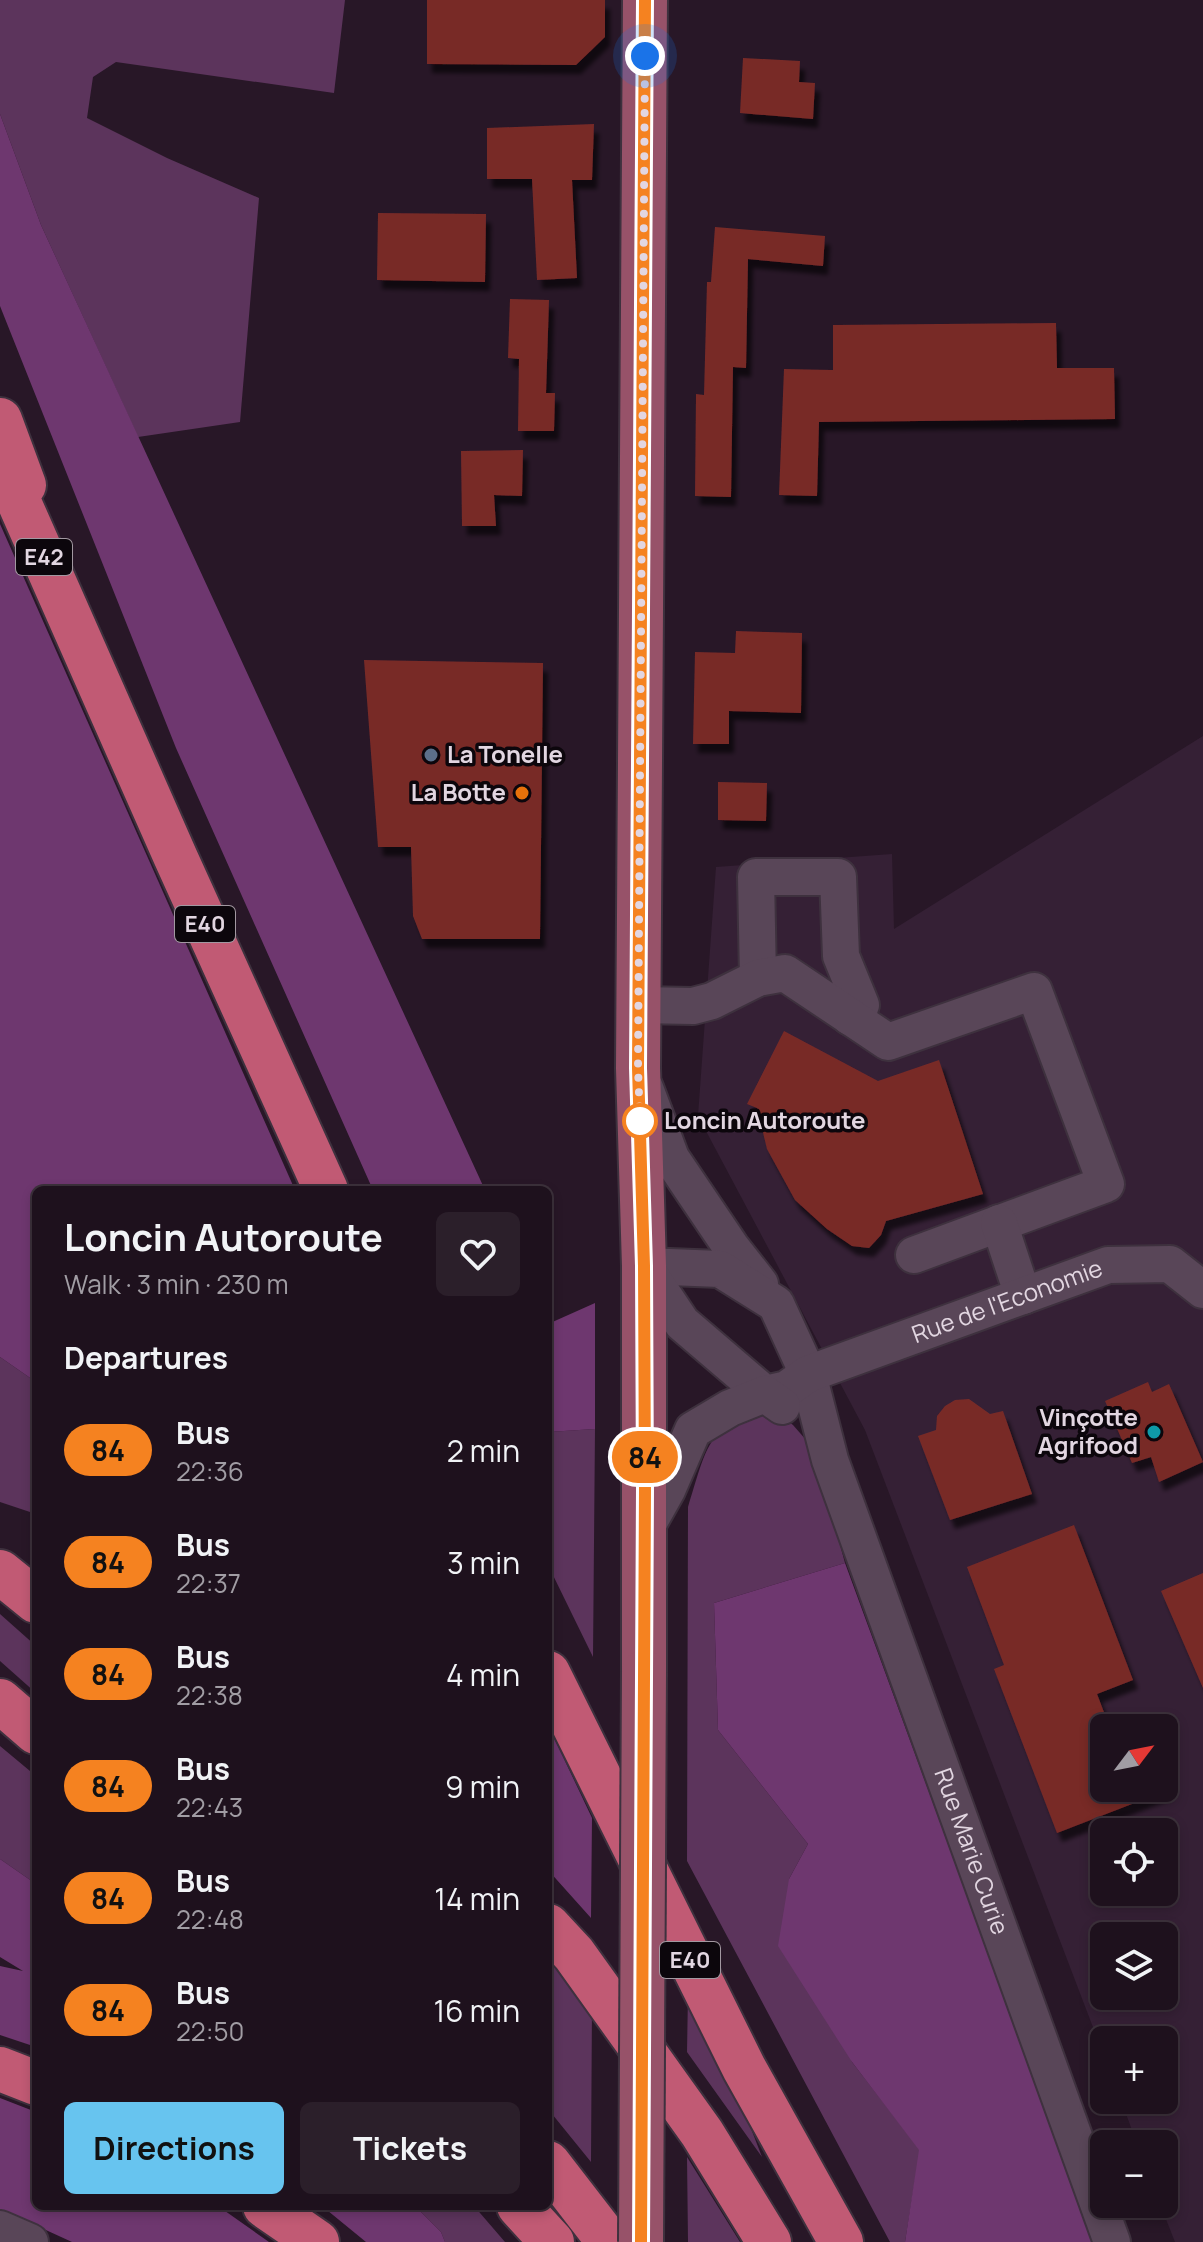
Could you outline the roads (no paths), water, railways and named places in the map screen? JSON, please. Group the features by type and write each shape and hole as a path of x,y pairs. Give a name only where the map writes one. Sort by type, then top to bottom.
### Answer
{"highway":[{"name":"E40","path":"0,420 88,655 324,1186"},
{"name":"E42","path":"0,459 88,655"},
{"path":"0,1548 32,1560"},
{"path":"0,1572 32,1598"},
{"name":"E40","path":"552,1681 744,2068 841,2242"},
{"path":"0,1701 32,1729"},
{"path":"552,1930 574,1954 702,2133 769,2242"},
{"path":"0,2069 32,2081"},
{"path":"552,2168 609,2242"},
{"path":"271,2210 317,2242"},
{"path":"523,2210 552,2242"}],"main road":[{"path":"641,2242 644,1266 639,1005 645,0"}],"street":[{"path":"758,978 756,877 838,877 841,956 861,1005 850,1017"},
{"path":"639,1005 693,1006 712,1001 758,978 785,973 888,1042 1034,991 1106,1184 914,1255"},
{"path":"639,1089 671,1158 731,1247 776,1304 808,1374 830,1460"},
{"path":"999,1223 1023,1296"},
{"name":"Rue de l'Economie","path":"644,1531 667,1490 693,1430 730,1408 787,1389 808,1374 1108,1265 1170,1264 1203,1290"},
{"path":"644,1266 720,1269 776,1304"},
{"path":"644,1266 682,1323 765,1394 800,1418 830,1460"},
{"name":"Rue Marie Curie","path":"830,1460 1112,2242"},
{"path":"0,2229 30,2242"}],"place":[{"name":"La Tonelle","path":"431,755"},
{"name":"La Botte","path":"522,793"},
{"name":"Loncin Autoroute","path":"640,1121"},
{"name":"Vinçotte Agrifood","path":"1154,1432"}]}
